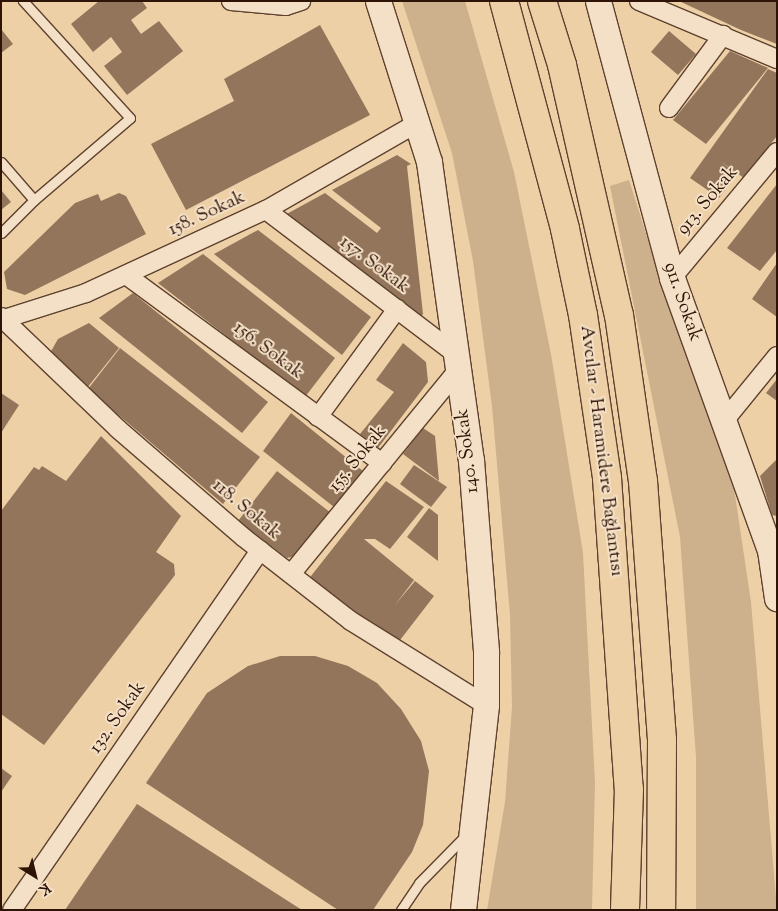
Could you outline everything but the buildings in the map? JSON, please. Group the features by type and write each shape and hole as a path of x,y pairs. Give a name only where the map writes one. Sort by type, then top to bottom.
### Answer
{"highway":[{"name":"Avcılar - Haramidere Bağlantısı","path":"504,1 565,230 583,315 607,478 629,789 625,910"},
{"name":"Avcılar - Haramidere Bağlantısı","path":"542,1 567,84 619,315 643,481 662,740 661,910"}],"street":[{"path":"231,1 286,6 301,1"},
{"name":"140. Sokak","path":"378,1 429,162 471,460 486,652 486,706 474,827 463,910"},
{"name":"911. Sokak","path":"598,1 672,278 724,421 773,547 777,598"},
{"path":"639,1 777,59"},
{"path":"669,108 723,35"},
{"name":"158. Sokak","path":"2,318 126,275 266,210 416,124"},
{"name":"913. Sokak","path":"672,278 777,152"},
{"name":"157. Sokak","path":"266,210 397,309 457,362"},
{"name":"156. Sokak","path":"126,275 382,463"},
{"path":"318,417 397,309"},
{"name":"118. Sokak","path":"2,318 118,429 260,550 352,620 486,706"},
{"path":"724,421 777,356"},
{"name":"155. Sokak","path":"291,574 382,463 457,362"},
{"name":"132. Sokak","path":"12,910 260,550"}],"lane":[{"path":"1,233 34,200 130,118 23,1"},
{"path":"1,162 34,200"},
{"path":"401,910 419,883 474,827"}],"shaded area":[{"path":"402,1 465,1 514,172 551,354 583,553 595,783 592,910 487,910 505,802 512,707 510,615 492,406 473,261 452,153"},
{"path":"629,180 679,337 732,475 751,602 777,910 696,910 696,757 680,537 610,186"}]}
